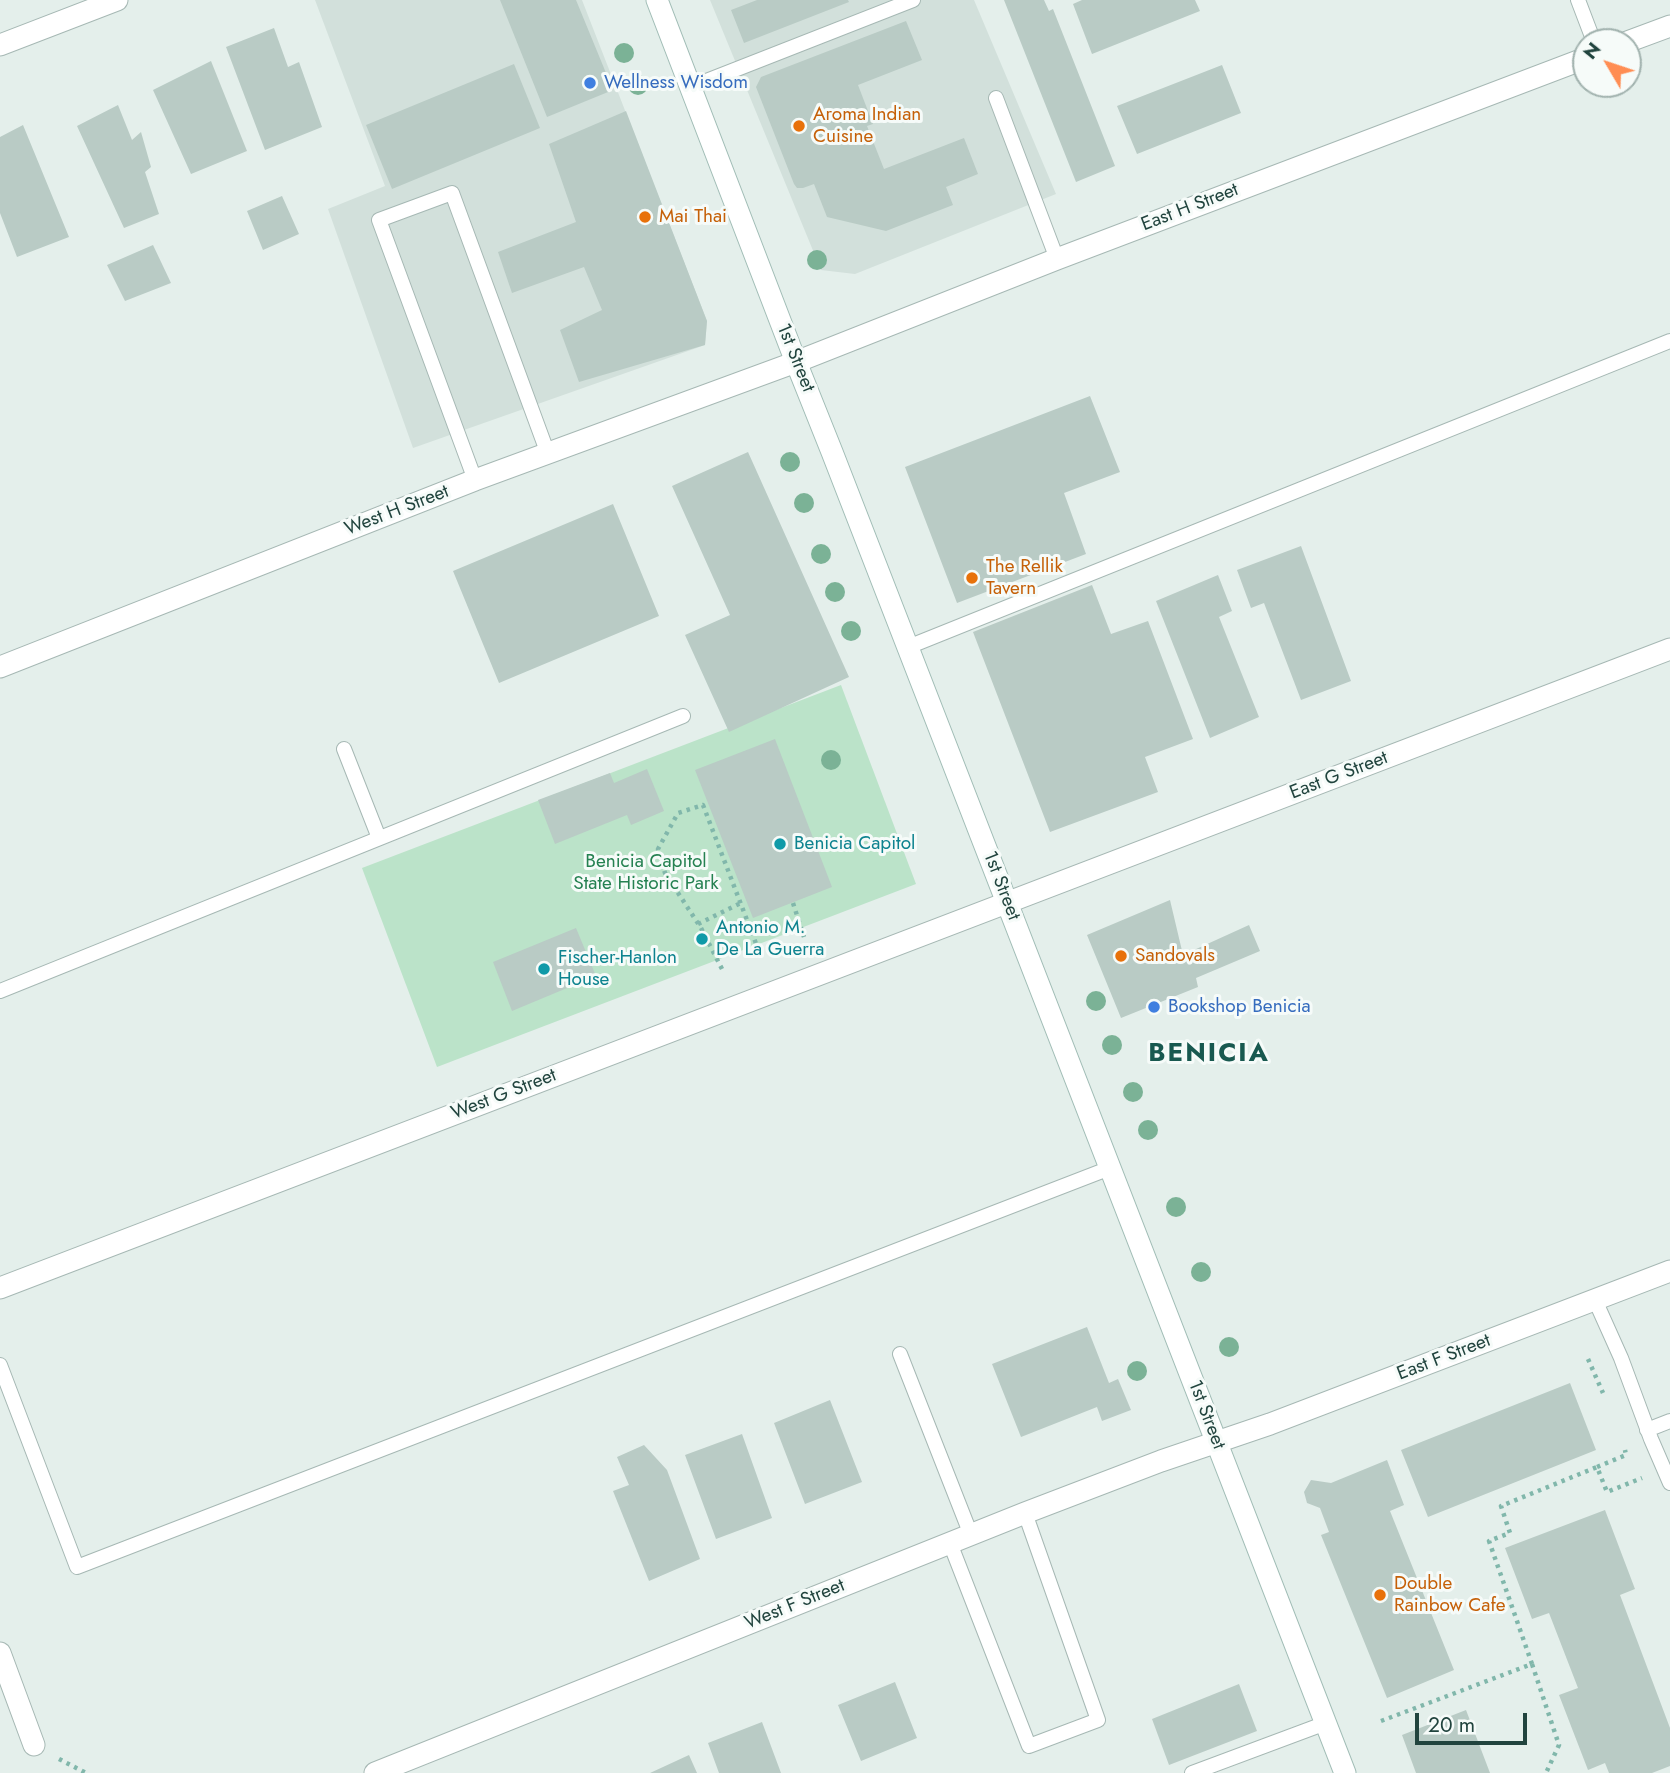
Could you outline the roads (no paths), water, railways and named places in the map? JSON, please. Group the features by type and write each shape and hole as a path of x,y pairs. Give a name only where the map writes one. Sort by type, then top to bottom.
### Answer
{"street":[{"path":"0,45 117,0"},
{"name":"1st Street","path":"657,0 1345,1773"},
{"path":"1642,36 1670,26"},
{"name":"East H Street","path":"796,362 1057,258 1572,63"},
{"name":"West H Street","path":"0,667 475,480 796,362"},
{"name":"East G Street","path":"1007,902 1670,649"},
{"name":"West G Street","path":"0,1288 1007,902"},
{"name":"East F Street","path":"1217,1442 1670,1271"},
{"name":"West F Street","path":"375,1773 1025,1513 1217,1442"},
{"path":"0,1653 34,1745"}],"lane":[{"path":"691,87 914,0"},
{"path":"1578,0 1589,28"},
{"path":"996,98 1057,258"},
{"path":"475,480 379,220 452,193 548,454"},
{"path":"908,647 1670,341"},
{"path":"0,991 683,716"},
{"path":"344,749 379,838"},
{"path":"0,1365 77,1567 1110,1168"},
{"path":"1595,1300 1670,1483"},
{"path":"900,1354 971,1535"},
{"path":"1647,1430 1670,1421"},
{"path":"950,1543 1029,1746 1098,1720 1025,1513"},
{"path":"1192,1773 1326,1723"}],"place":[{"name":"Wellness Wisdom","path":"590,83"},
{"name":"Aroma Indian Cuisine","path":"799,126"},
{"name":"Mai Thai","path":"645,217"},
{"name":"The Rellik Tavern","path":"972,578"},
{"name":"Benicia Capitol","path":"780,844"},
{"name":"Antonio M. De La Guerra","path":"702,939"},
{"name":"Sandovals","path":"1121,956"},
{"name":"Fischer-Hanlon House","path":"544,969"},
{"name":"Bookshop Benicia","path":"1154,1007"},
{"name":"Double Rainbow Cafe","path":"1380,1595"}],"district":[{"name":"BENICIA","path":"1209,1055"}],"park label":[{"name":"Benicia Capitol State Historic Park","path":"646,873"}]}
